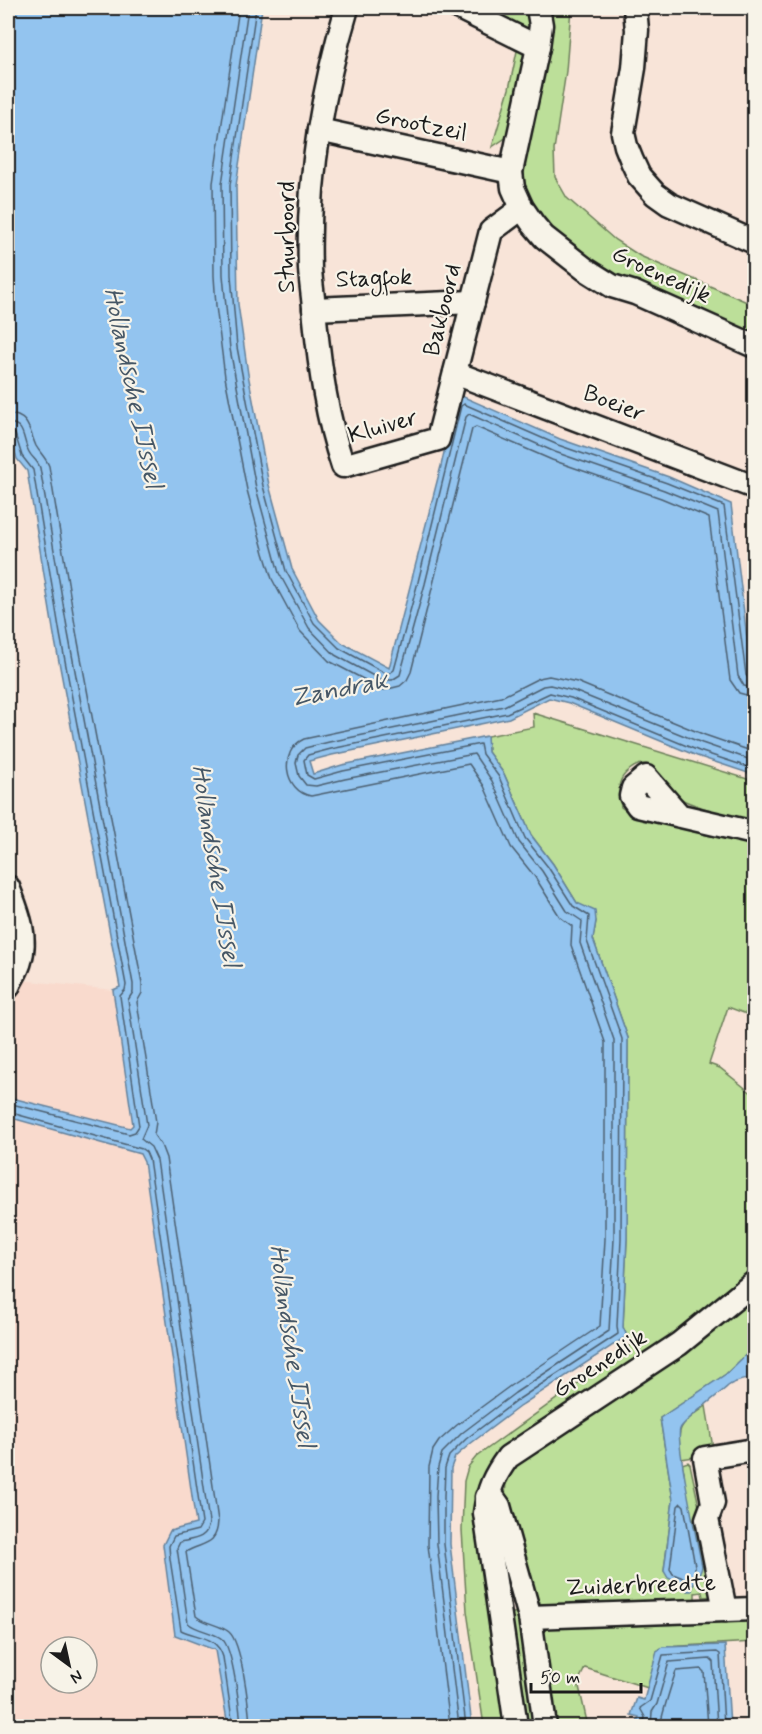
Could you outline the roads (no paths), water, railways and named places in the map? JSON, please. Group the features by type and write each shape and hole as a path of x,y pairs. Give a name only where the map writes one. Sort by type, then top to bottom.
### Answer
{"street":[{"name":"Stuurboord","path":"343,466 333,436 324,389 310,271 310,229 313,181 326,87 347,8"},
{"path":"459,8 538,47"},
{"name":"Groenedijk","path":"538,8 541,25 538,47 512,172 513,188 522,208 544,237 585,269 612,286 635,293 754,346"},
{"path":"635,8 637,30 634,68 624,133 626,146 639,176 655,194 669,204 754,242"},
{"name":"Grootzeil","path":"319,130 512,172"},
{"name":"Bakboord","path":"438,439 491,231 522,208"},
{"name":"Stagfok","path":"314,309 473,302"},
{"name":"Boeier","path":"454,373 754,487"},
{"name":"Kluiver","path":"343,466 438,439"},
{"path":"680,816 754,833"},
{"path":"8,887 23,932 20,963 8,987"},
{"name":"Groenedijk","path":"516,1726 485,1513 487,1497 494,1477 508,1457 679,1344 754,1283"},
{"path":"725,1610 707,1519 713,1503 705,1458 754,1450"},
{"path":"487,1497 494,1499 499,1506 530,1617 545,1726"},
{"name":"Zuiderbreedte","path":"530,1617 754,1609"}],"water":[{"path":"8,8 262,8 236,186 238,304 248,374 269,485 292,569 319,620 342,643 389,668 441,466 457,394 560,439 669,477 731,504 754,697 754,775 697,756 569,703 549,698 509,718 309,761 313,774 342,765 487,736 488,752 504,774 531,835 553,864 577,903 595,911 593,939 628,1038 627,1239 623,1327 627,1336 523,1404 455,1457 451,1468 450,1544 472,1726 228,1726 215,1650 175,1635 163,1545 170,1531 196,1524 144,1162 140,1154 8,1117 8,1097 130,1128 133,1125 113,990 120,987 54,635 27,471 17,459 8,430"},
{"path":"754,1347 754,1377 728,1386 680,1429 684,1472 702,1566 692,1591 687,1591 686,1586 668,1578 664,1571 673,1500 660,1418 726,1374"},
{"path":"725,1645 730,1726 636,1726 639,1717 631,1715 637,1698 644,1700 657,1651 663,1647"}],"water label":[{"name":"Hollandsche IJssel","path":"132,388"},
{"name":"Zandrak","path":"339,690"},
{"name":"Hollandsche IJssel","path":"215,866"},
{"name":"Hollandsche IJssel","path":"291,1346"}]}
